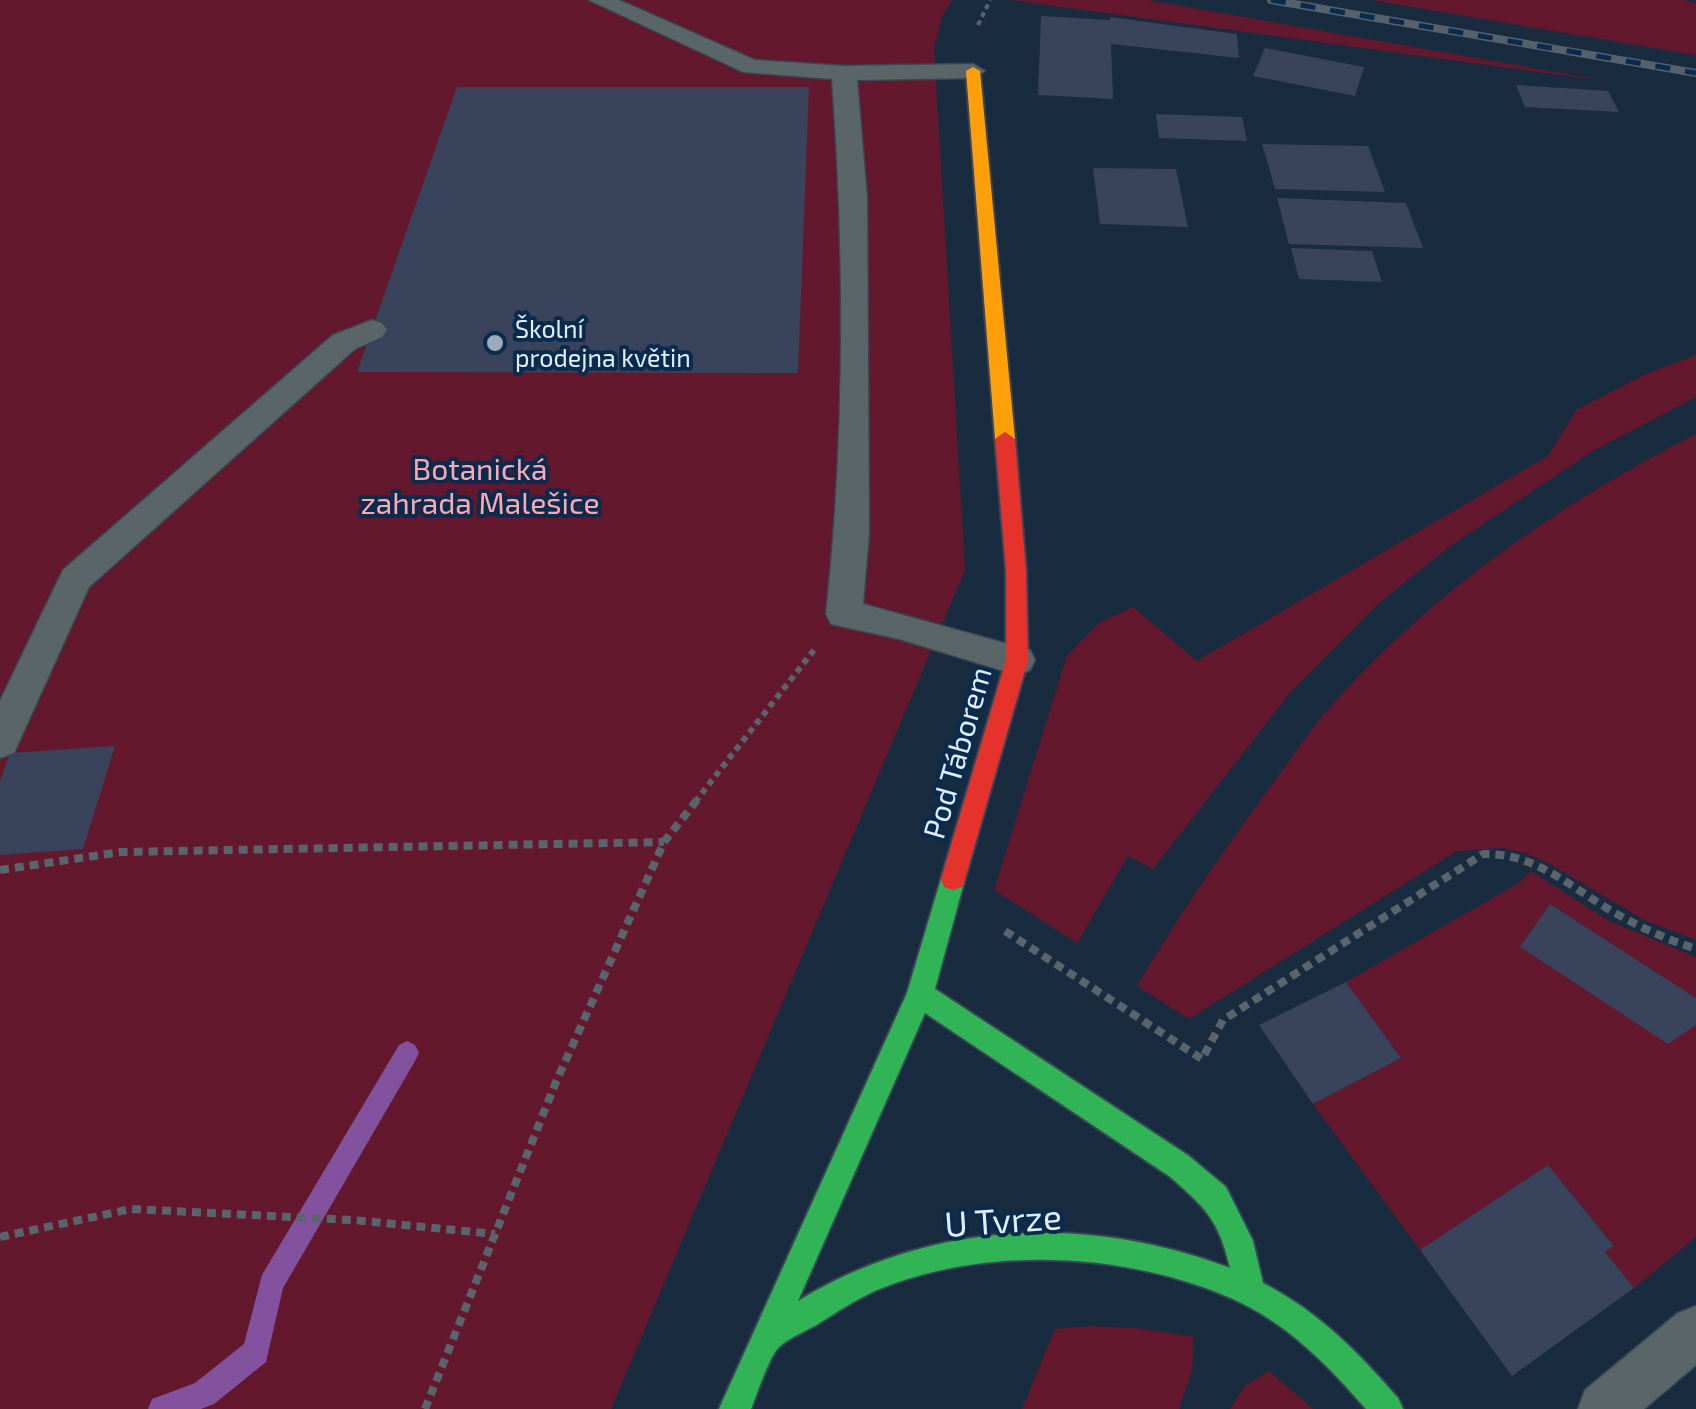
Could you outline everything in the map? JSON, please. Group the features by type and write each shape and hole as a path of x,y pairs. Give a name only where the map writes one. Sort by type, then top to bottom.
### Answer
{"street":[{"name":"Pod Táborem","path":"735,1409 772,1335 920,994 1016,660 1016,572 973,71"},
{"path":"920,994 1179,1166 1216,1197 1238,1241 1250,1292"},
{"name":"U Tvrze","path":"772,1335 877,1276 930,1260 1043,1248 1126,1254 1186,1268 1250,1292 1286,1311 1321,1336 1387,1409"}],"lane":[{"path":"600,0 751,67 844,73 973,71"},
{"path":"844,73 854,198 852,533 844,614 899,625 1016,660"},
{"path":"0,742 75,580 344,342 372,330"},
{"path":"1604,1409 1696,1331"}],"path":[{"path":"424,1409 556,1082 664,842 844,614"},
{"path":"0,870 121,852 664,842"},
{"path":"944,906 990,922 1202,1058 1224,1020 1483,854 1516,855 1644,928 1696,949"},
{"path":"0,1236 131,1209 353,1220 495,1234"}],"green space":[{"name":"Botanická zahrada Malešice","path":"0,0 952,0 942,16 934,48 965,570 611,1409 0,1409"},
{"path":"1011,0 1147,0 1612,82"},
{"path":"1371,0 1685,0 1696,4 1696,55"},
{"path":"1696,355 1696,397 1593,451 1449,547 1379,603 1289,694 1153,869 1128,856 1077,943 994,890 1067,656 1099,623 1133,607 1197,661 1548,456 1576,410 1646,374"},
{"path":"1696,434 1696,940 1644,920 1550,864 1522,852 1501,848 1457,851 1189,1019 1137,986 1251,814 1315,726 1362,673 1404,632 1495,557 1593,491"},
{"path":"1531,871 1607,920 1696,957 1696,998 1550,904 1696,1025 1696,1237 1634,1288 1605,1252 1614,1245 1548,1165 1420,1250 1313,1104 1401,1058 1346,982 1519,883"},
{"path":"1088,1326 1194,1337 1192,1371 1179,1409 1022,1409 1055,1329"},
{"path":"1269,1371 1313,1409 1230,1409 1245,1386"}],"building":[{"path":"1041,16 1110,17 1237,34 1239,58 1111,44 1113,99 1038,95"},
{"path":"1265,48 1364,67 1355,96 1253,76"},
{"path":"1516,85 1608,91 1619,112 1525,107"},
{"path":"457,87 809,87 798,373 357,372"},
{"path":"1156,114 1242,117 1247,141 1159,138"},
{"path":"1262,144 1368,146 1385,192 1275,189"},
{"path":"1093,168 1176,169 1188,227 1100,224"},
{"path":"1277,198 1406,203 1423,248 1289,244"},
{"path":"1291,248 1372,251 1382,282 1299,279"},
{"path":"115,746 83,849 0,855 0,781 10,753"},
{"path":"1550,904 1696,998 1696,1025 1668,1044 1520,947"},
{"path":"1346,982 1401,1058 1313,1104 1259,1025"},
{"path":"1548,1165 1614,1246 1605,1252 1634,1288 1512,1376 1420,1250"}],"waterway":[{"path":"162,1409 204,1394 256,1352 271,1284 407,1053"}],"railway":[{"path":"1271,0 1696,73"}],"traffic: fast":[{"path":"735,1409 920,994 953,879"},
{"path":"920,994 1179,1166 1216,1197 1238,1241 1250,1292"},
{"path":"771,1335 863,1281 927,1260 980,1250 1088,1248 1194,1269 1243,1288 1303,1323 1329,1345 1387,1409"}],"traffic: slow":[{"path":"973,71 1005,439"}],"traffic: jam":[{"path":"953,879 1017,660 1016,571 1005,439"}],"place":[{"name":"Školní prodejna květin","path":"495,343"}]}
